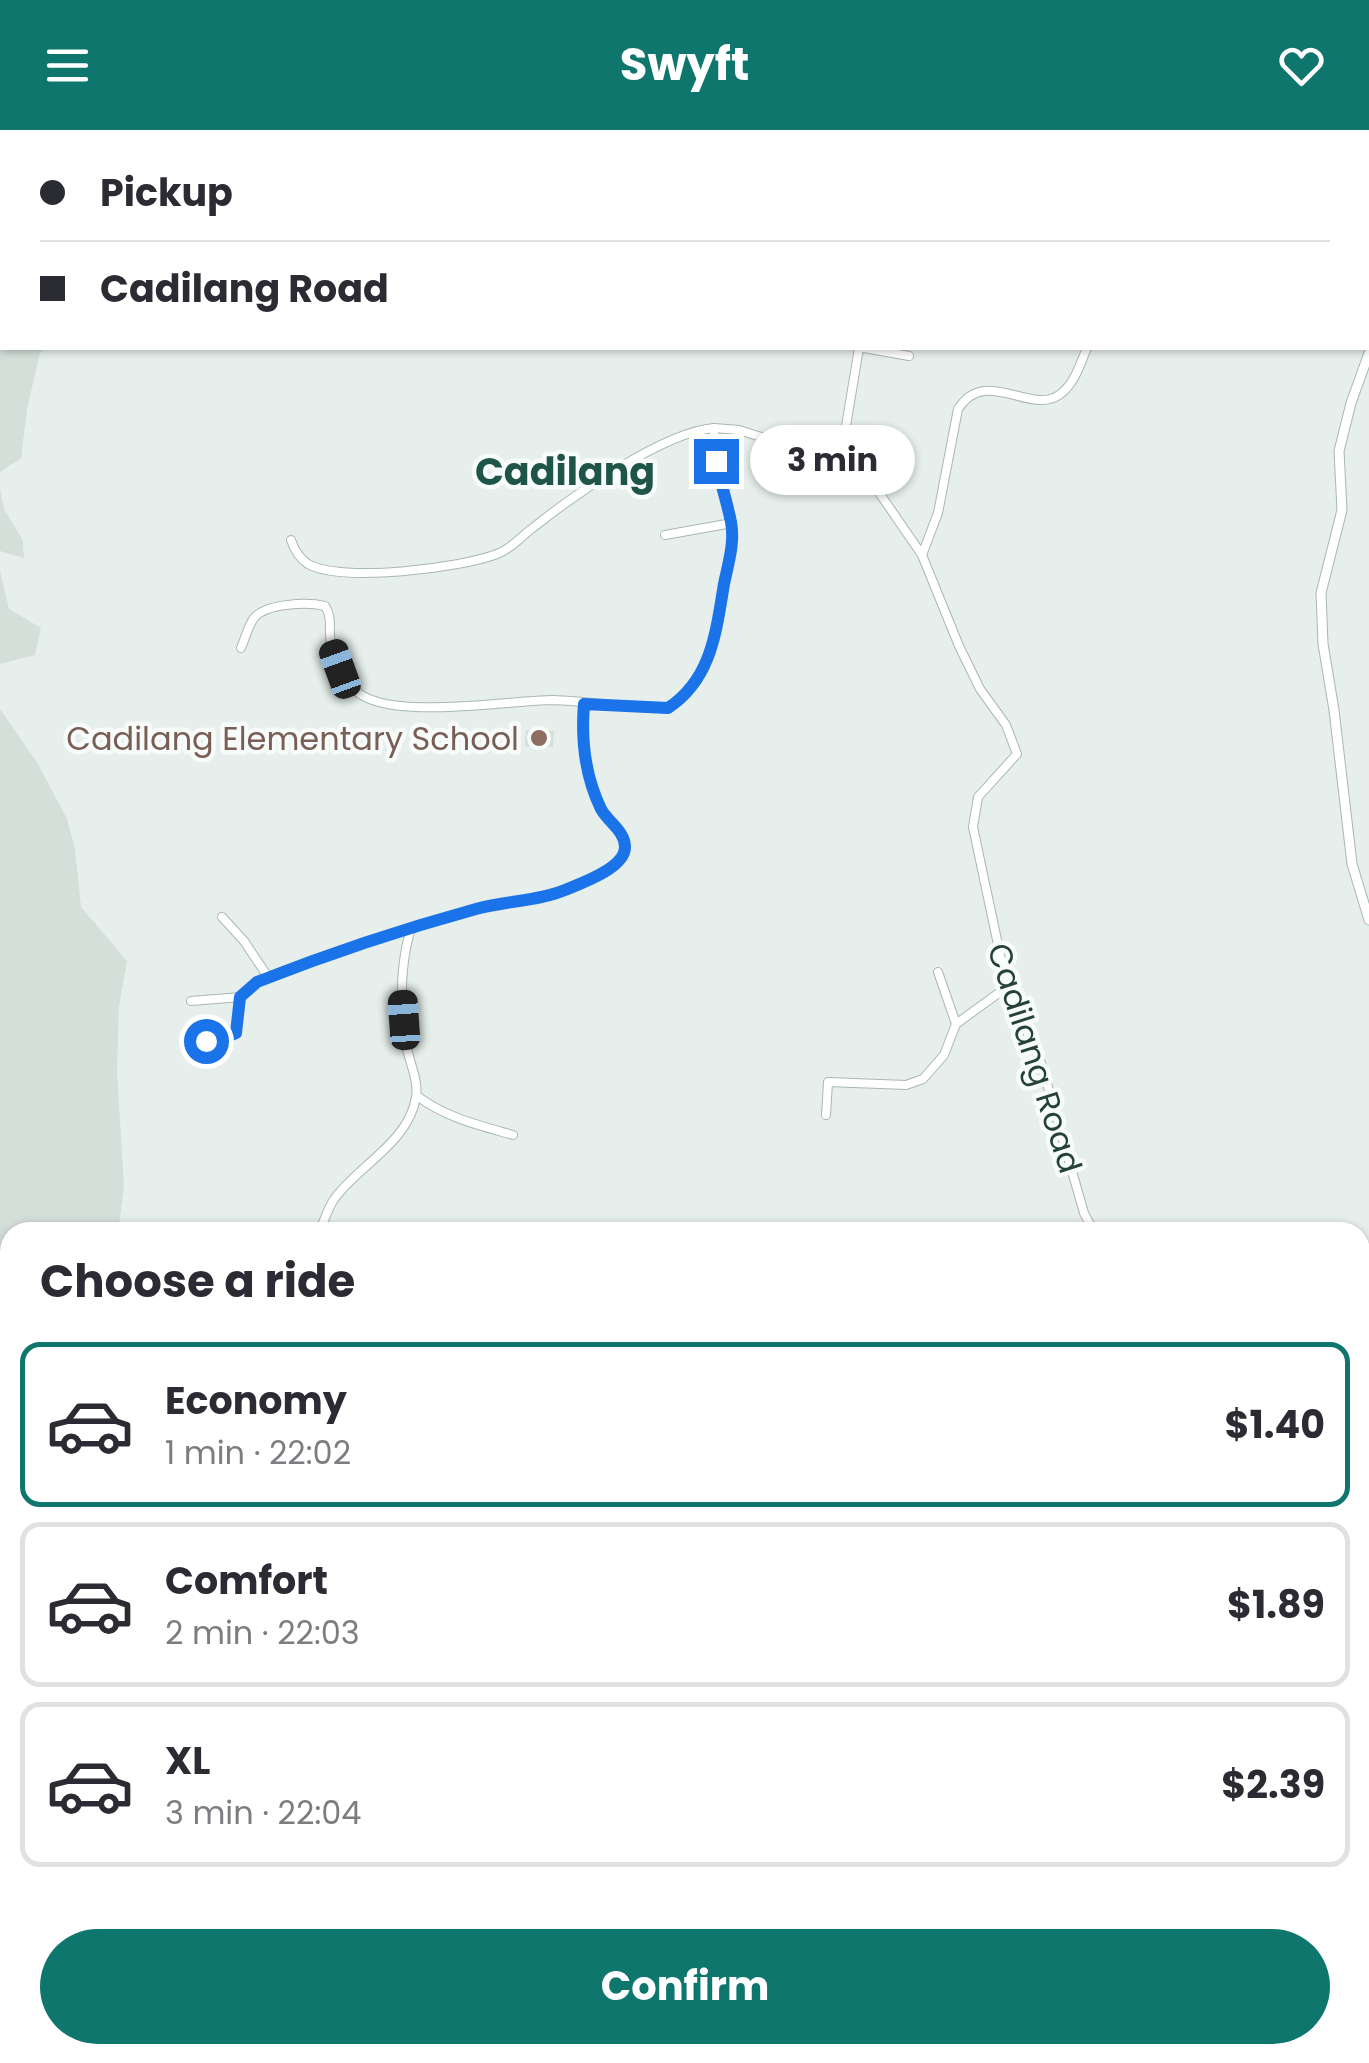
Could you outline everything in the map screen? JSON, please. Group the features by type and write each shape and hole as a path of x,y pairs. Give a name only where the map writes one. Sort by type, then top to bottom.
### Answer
{"street":[{"path":"840,462 861,350"},
{"path":"873,350 909,356"},
{"path":"922,555 938,513 958,409 964,398 993,391 1042,400 1053,398 1072,382 1085,350"},
{"path":"1369,354 1339,450 1342,510 1321,593 1323,644 1350,848 1369,920"},
{"path":"241,648 255,616 266,610 313,603 325,606 330,614 331,643 346,682 360,695 378,702 422,707 556,700 668,708 701,675 714,645 732,544 732,523 714,449 714,428 658,447 532,527 514,545 478,560 433,568 334,572 308,564 294,551 291,540"},
{"name":"Cadilang Road","path":"714,428 740,430 840,462 876,488 922,555 980,689 1006,725 1017,754 978,798 973,827 1007,987 1041,1064 1089,1222"},
{"path":"665,535 732,523"},
{"path":"191,1040 220,1040 236,1033 240,997 248,987 268,977 475,909 562,891 622,857 623,835 604,814 590,786 582,734 584,704"},
{"path":"222,918 244,941 268,977"},
{"path":"323,1222 334,1198 386,1148 417,1096 405,1042 402,997 403,954 410,930"},
{"path":"938,972 956,1024"},
{"path":"826,1115 828,1082 906,1086 923,1080 944,1055 956,1024 1007,987"},
{"path":"191,1001 240,997"},
{"path":"417,1096 456,1120 513,1135"}],"shaded area":[{"path":"0,350 44,350 40,353 27,409 21,458 0,472"},
{"path":"0,489 4,509 23,541 24,558 0,551"},
{"path":"0,571 9,609 41,628 35,655 0,664"},
{"path":"0,709 38,764 67,819 75,849 81,907 127,961 119,1007 117,1072 124,1187 119,1222 0,1222"},
{"name":"Cadilang Elementary School","path":"526,730 554,731 553,747 525,746"}],"place":[{"name":"Cadilang Elementary School","path":"539,738"}],"district":[{"name":"Cadilang","path":"565,471"}],"route":[{"path":"206,1041 236,1033 240,997 257,982 475,909 562,891 622,857 623,835 604,814 590,786 582,734 584,704 668,708 701,675 714,645 732,544 732,523 716,461"}]}
